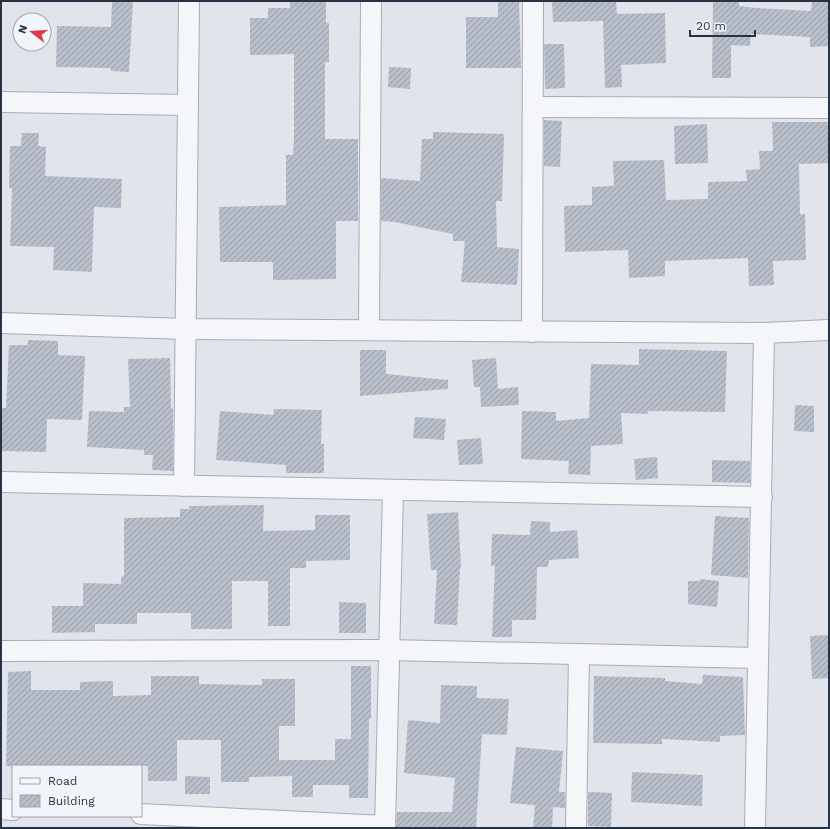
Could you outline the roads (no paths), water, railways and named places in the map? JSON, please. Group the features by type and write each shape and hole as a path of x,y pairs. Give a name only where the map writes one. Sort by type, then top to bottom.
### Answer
{"street":[{"path":"184,486 189,1"},
{"path":"369,330 371,1"},
{"path":"532,332 533,1"},
{"path":"1,102 188,105"},
{"path":"533,107 829,108"},
{"path":"1,322 186,329 764,334 829,330"},
{"path":"755,828 764,334"},
{"path":"1,482 762,497"},
{"path":"142,814 186,822 385,827 388,650 393,490"},
{"path":"1,651 388,650 758,658"},
{"path":"576,828 579,655"},
{"path":"1,809 12,810"}]}
